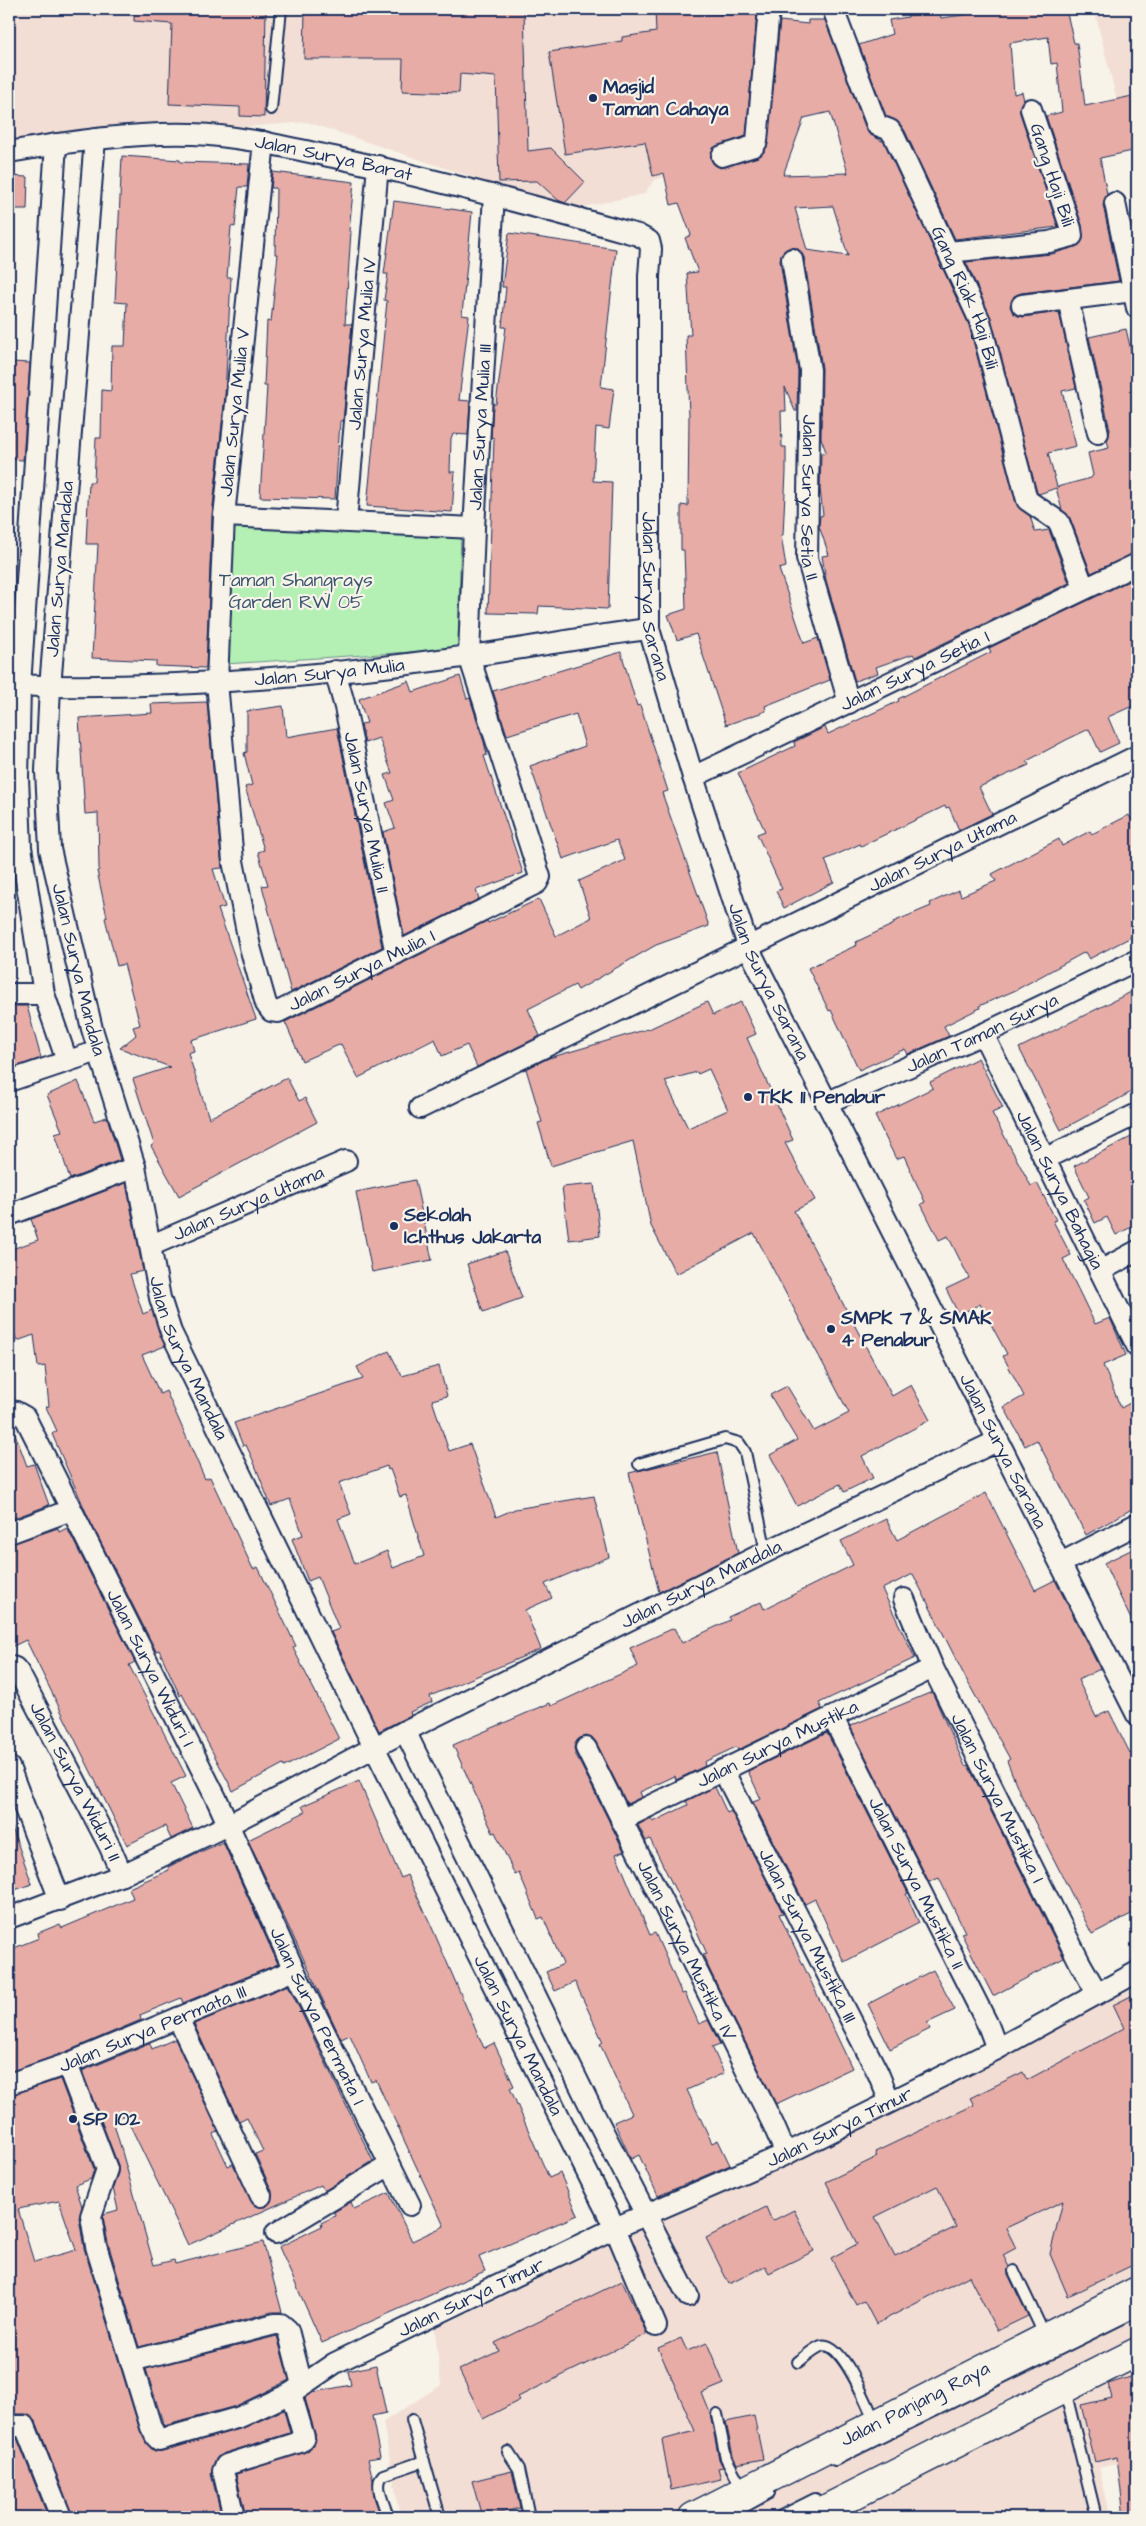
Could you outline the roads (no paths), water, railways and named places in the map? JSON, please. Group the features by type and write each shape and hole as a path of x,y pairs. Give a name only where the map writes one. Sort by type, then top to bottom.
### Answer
{"main road":[{"name":"Jalan Panjang Raya","path":"693,2517 742,2490 1137,2292"},
{"path":"822,2510 1065,2390 1137,2352"}],"street":[{"path":"722,156 754,146 757,141 769,9"},
{"name":"Gang Riak Haji Bili","path":"833,9 877,125 890,130 894,136 986,339 1027,500 1059,522 1084,588"},
{"name":"Gang Haji Bili","path":"948,252 1049,242 1072,236 1031,110"},
{"name":"Jalan Surya Barat","path":"9,152 95,139 192,134 264,142 378,166 638,234 649,241"},
{"name":"Jalan Surya Mandala","path":"95,139 50,687 46,771 50,849 82,990 98,1050 135,1166 152,1245 160,1298 171,1332 374,1747 615,2228 656,2326"},
{"name":"Jalan Surya Mulia V","path":"217,682 224,516 264,142"},
{"name":"Jalan Surya Mandala","path":"56,144 14,686 18,778 15,847 44,994 67,1061"},
{"name":"Jalan Surya Mulia IV","path":"346,521 378,166"},
{"name":"Jalan Surya Mulia III","path":"469,656 474,528 494,196"},
{"path":"1022,305 1068,299 1135,299 1115,203"},
{"name":"Jalan Surya Sarana","path":"649,241 651,249 649,276 649,629 693,777 749,948 1137,1715"},
{"name":"Jalan Surya Setia II","path":"792,259 810,370 807,558 849,703"},
{"path":"1068,299 1098,433"},
{"path":"224,516 474,528"},
{"name":"Jalan Surya Setia I","path":"693,777 1137,564"},
{"name":"Jalan Surya Mulia","path":"14,686 50,687 217,682 469,656 649,629"},
{"name":"Jalan Surya Mulia I","path":"217,682 233,861 250,947 266,1004 271,1012 278,1012 538,884 540,877 469,656"},
{"name":"Jalan Surya Mulia II","path":"335,671 345,707 396,954"},
{"name":"Jalan Surya Utama","path":"420,1108 1137,756"},
{"name":"Jalan Taman Surya","path":"826,1103 983,1034 1137,960"},
{"path":"9,994 44,994"},
{"name":"Jalan Surya Bahagia","path":"983,1034 1137,1346"},
{"path":"9,1081 98,1050"},
{"path":"1044,1159 1137,1114"},
{"name":"Jalan Surya Utama","path":"152,1245 346,1161"},
{"path":"9,1215 135,1166"},
{"path":"1100,1270 1137,1251"},
{"name":"Jalan Surya Widuri I","path":"9,1411 25,1417 228,1825"},
{"name":"Jalan Surya Mandala","path":"9,1918 122,1875 228,1825 405,1731 997,1440"},
{"path":"9,1533 71,1510"},
{"path":"1061,1563 1137,1524"},
{"name":"Jalan Surya Mustika I","path":"904,1599 933,1668 1097,1993"},
{"name":"Jalan Surya Widuri II","path":"9,1666 15,1668 19,1673 110,1847 122,1875"},
{"name":"Jalan Surya Mustika","path":"621,1820 933,1668"},
{"name":"Jalan Surya Mustika II","path":"833,1718 988,2025 997,2049"},
{"name":"Jalan Surya Mandala","path":"405,1731 543,2010 688,2296"},
{"name":"Jalan Surya Mustika IV","path":"586,1748 773,2124 786,2154"},
{"path":"9,1767 60,1900"},
{"name":"Jalan Surya Mustika III","path":"723,1770 878,2073 890,2102"},
{"name":"Jalan Surya Permata I","path":"228,1825 294,1970 410,2205"},
{"name":"Jalan Surya Permata III","path":"9,2084 67,2064 294,1970"},
{"name":"Jalan Surya Timur","path":"67,2064 106,2167 90,2219 96,2246 151,2427 159,2440 240,2416 296,2389 335,2363 615,2228 786,2154 997,2049 1137,1972"},
{"path":"514,2024 543,2010"},
{"path":"178,2018 261,2196"},
{"path":"276,2233 390,2165"},
{"path":"131,2362 275,2324 281,2324 288,2330 304,2437 300,2442 224,2468 234,2517"},
{"path":"9,2426 25,2426 61,2517"}],"lane":[{"path":"271,109 281,9"},
{"path":"639,1464 726,1439 739,1443 745,1452 766,1552"},
{"path":"1014,2272 1046,2337"},
{"path":"826,2464 1137,2310"},
{"path":"798,2362 821,2346 829,2346 838,2351 876,2423"},
{"path":"1065,2390 1096,2517"},
{"path":"717,2414 726,2458 742,2490"},
{"path":"412,2420 440,2517"},
{"path":"508,2452 519,2469 529,2517"},
{"path":"388,2517 379,2486 380,2479 383,2475 424,2461"},
{"path":"726,2517 782,2486"},
{"path":"779,2517 822,2510"}],"place":[{"name":"Masjid Taman Cahaya","path":"593,98"},
{"name":"TKK 11 Penabur","path":"748,1097"},
{"name":"Sekolah Ichthus Jakarta","path":"394,1226"},
{"name":"SMPK 7 & SMAK 4 Penabur","path":"831,1329"},
{"name":"SP 102","path":"73,2119"}],"park label":[{"name":"Taman Shangrays Garden RW 05","path":"296,591"}]}
